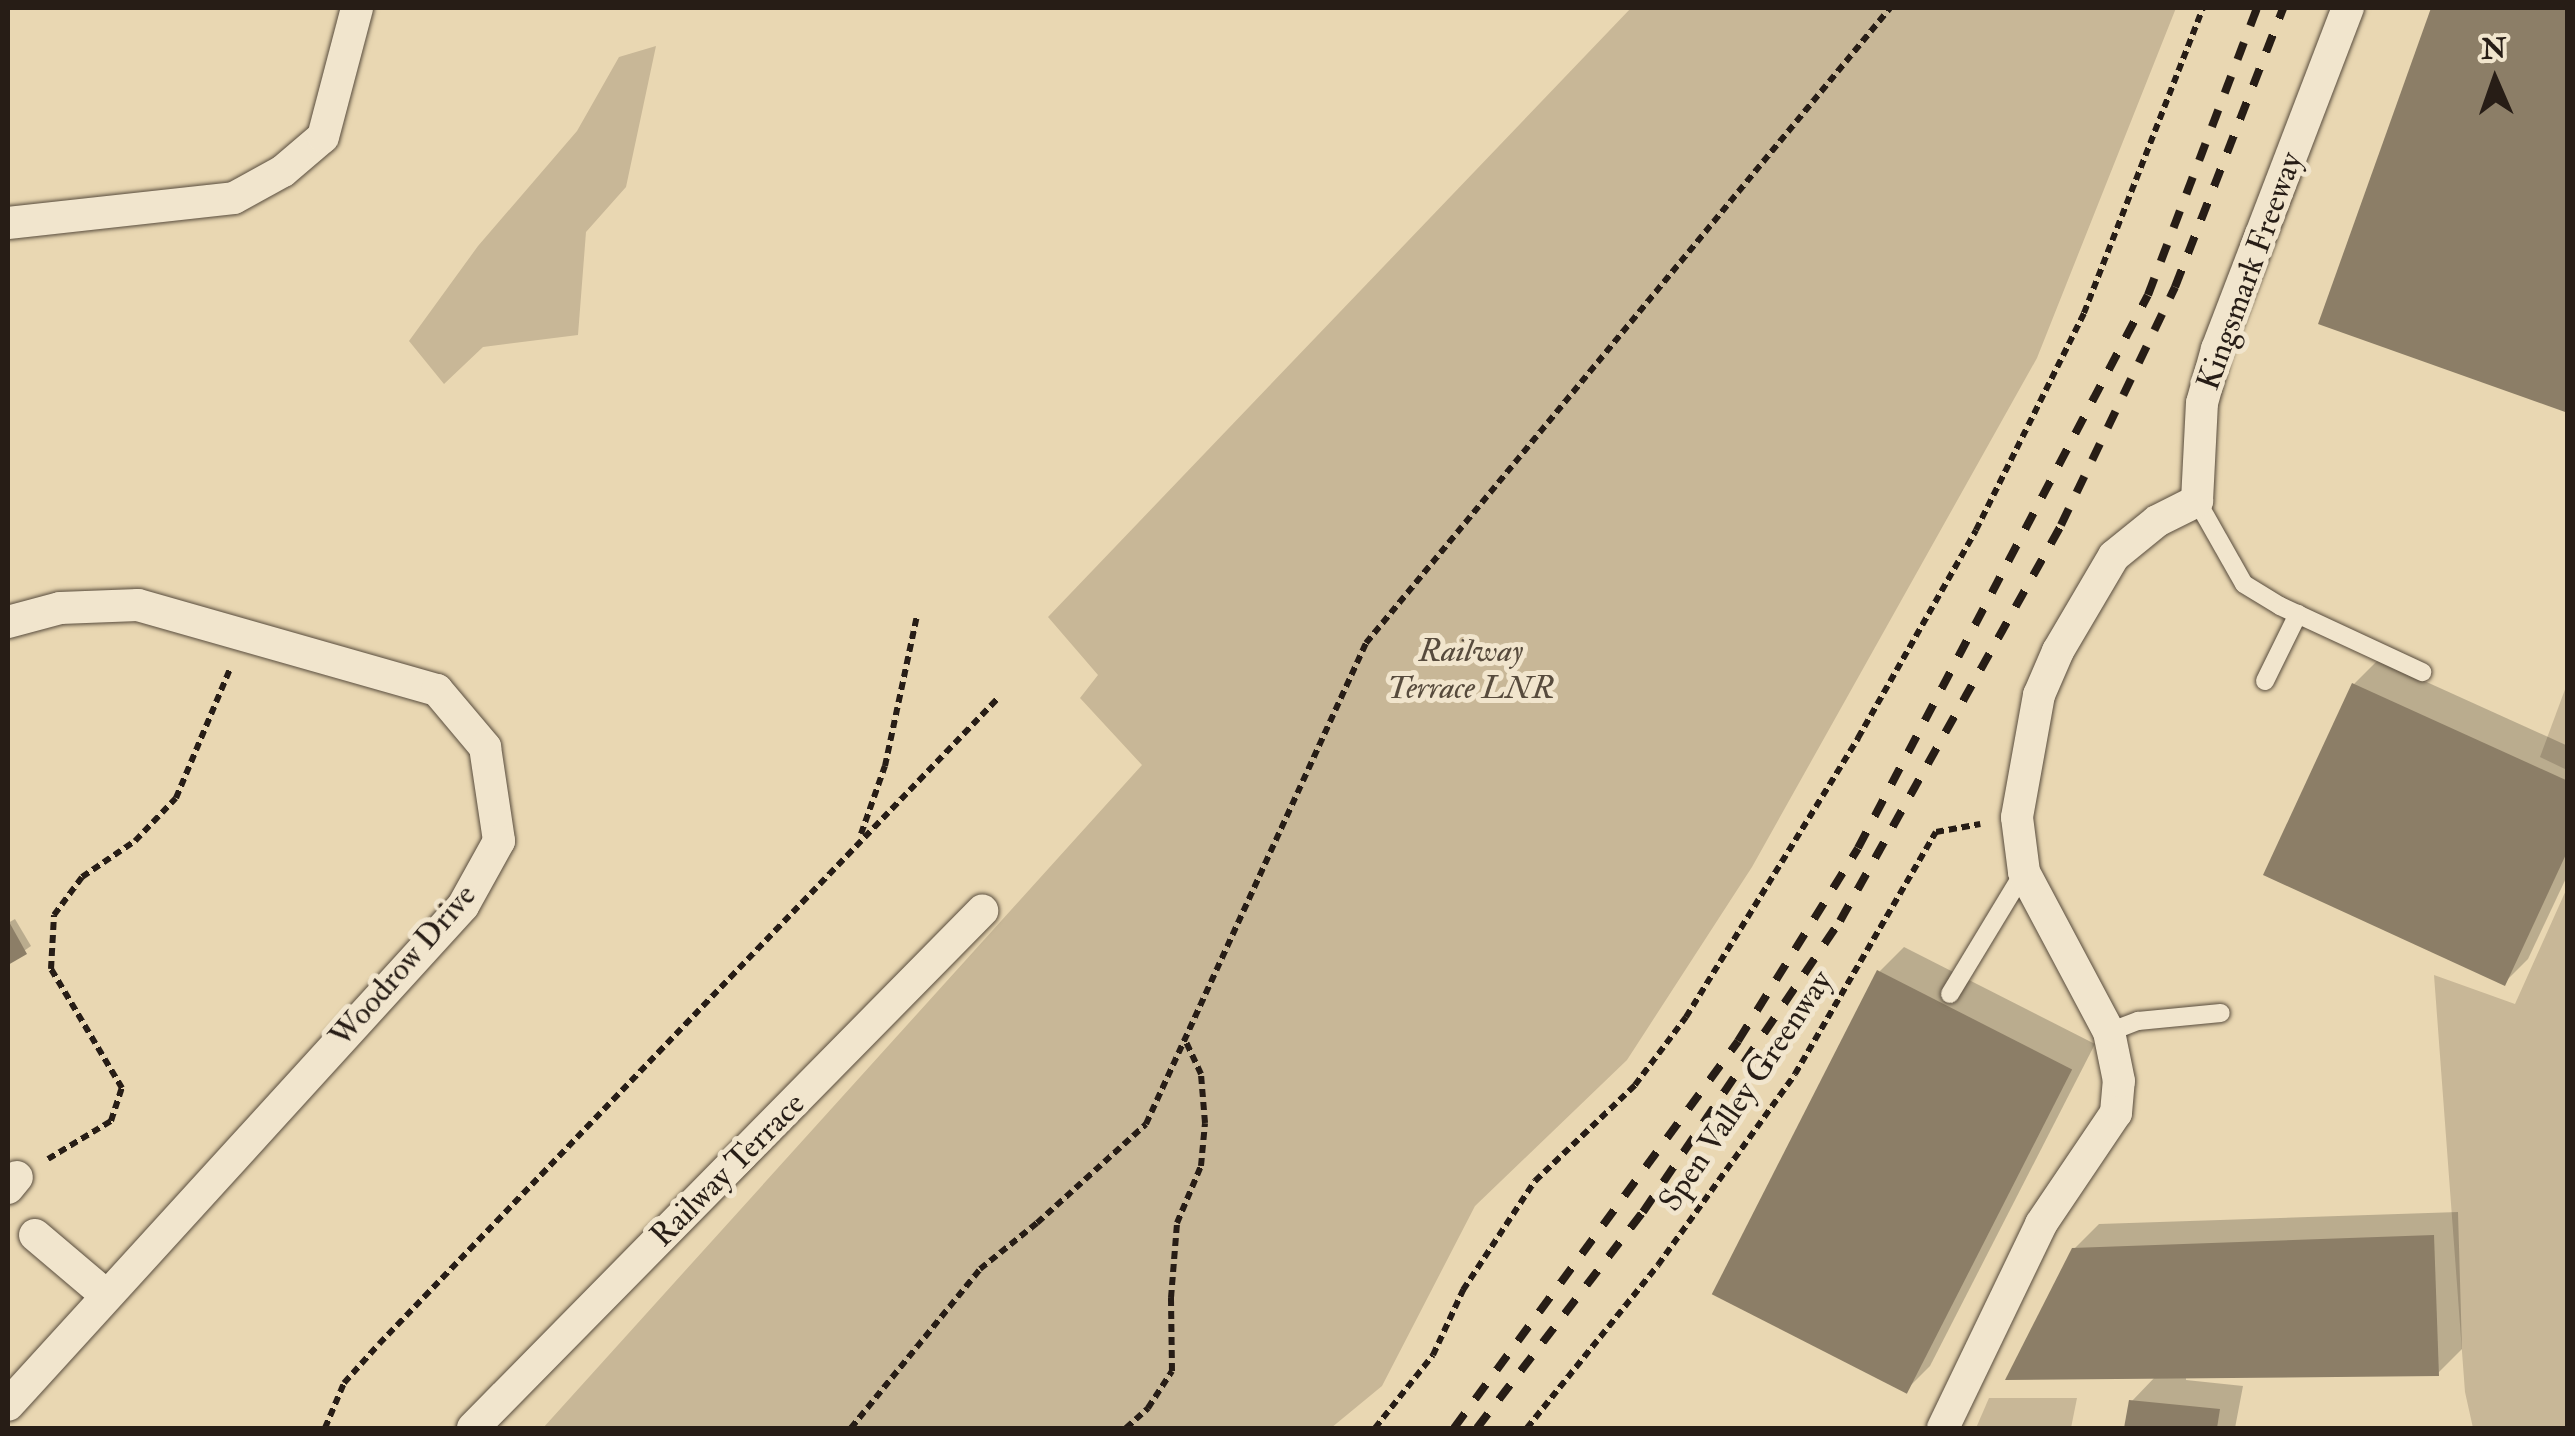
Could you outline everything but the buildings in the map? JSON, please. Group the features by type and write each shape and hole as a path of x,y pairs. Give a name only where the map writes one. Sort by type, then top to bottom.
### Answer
{"street":[{"path":"8,223 234,198 283,171 323,138 357,8"},
{"name":"Kingsmark Freeway","path":"2198,501 2202,402 2217,349 2348,8"},
{"path":"1943,1428 2042,1224 2116,1113 2119,1080 2109,1032 2024,872 2018,817 2039,695 2084,604 2114,556 2157,521 2198,501"},
{"name":"Woodrow Drive","path":"8,622 60,608 138,605 437,690 485,747 499,841 463,906 8,1405"},
{"name":"Railway Terrace","path":"473,1428 982,911"},
{"path":"35,1235 107,1296"}],"lane":[{"path":"2198,501 2244,584 2422,672"},
{"path":"2264,681 2298,614"},
{"path":"1950,994 2024,872"},
{"path":"2109,1032 2138,1022 2221,1013"}],"path":[{"path":"851,1428 980,1268 1037,1223 1146,1124 1366,643 1890,8"},
{"path":"1375,1428 1432,1355 1463,1290 1535,1181 1635,1085 1686,1017 1858,738 1976,530 2084,313 2202,8"},
{"path":"859,840 885,766 917,616"},
{"path":"12,1183 111,1122 122,1088 51,969 54,915 82,876 136,841 176,798 244,636"},
{"path":"326,1428 344,1384 378,1344 999,697"},
{"name":"Spen Valley Greenway","path":"1527,1428 1658,1265 1795,1074 1936,832 2018,817"},
{"path":"1126,1428 1148,1408 1172,1371 1171,1298 1178,1223 1201,1166 1205,1123 1200,1074 1184,1039"}],"green space":[{"name":"Railway Terrace LNR","path":"1631,8 2176,8 2037,358 1752,867 1627,1060 1475,1206 1382,1386 1331,1428 543,1428 1142,765 1080,698 1098,675 1048,617"},
{"path":"656,46 626,187 586,232 578,335 483,347 444,384 409,341 478,246 577,131 619,57"},
{"path":"2567,684 2567,770 2540,757"},
{"path":"2567,888 2567,1428 2473,1428 2465,1392 2434,975 2515,1004"},
{"path":"1989,1398 2077,1398 2071,1428 1976,1428"}],"railway":[{"path":"1454,1428 1738,1041 1858,848 2148,295 2257,8"},
{"path":"1477,1428 1643,1212 1840,921 2061,525 2175,287 2283,8"}]}
